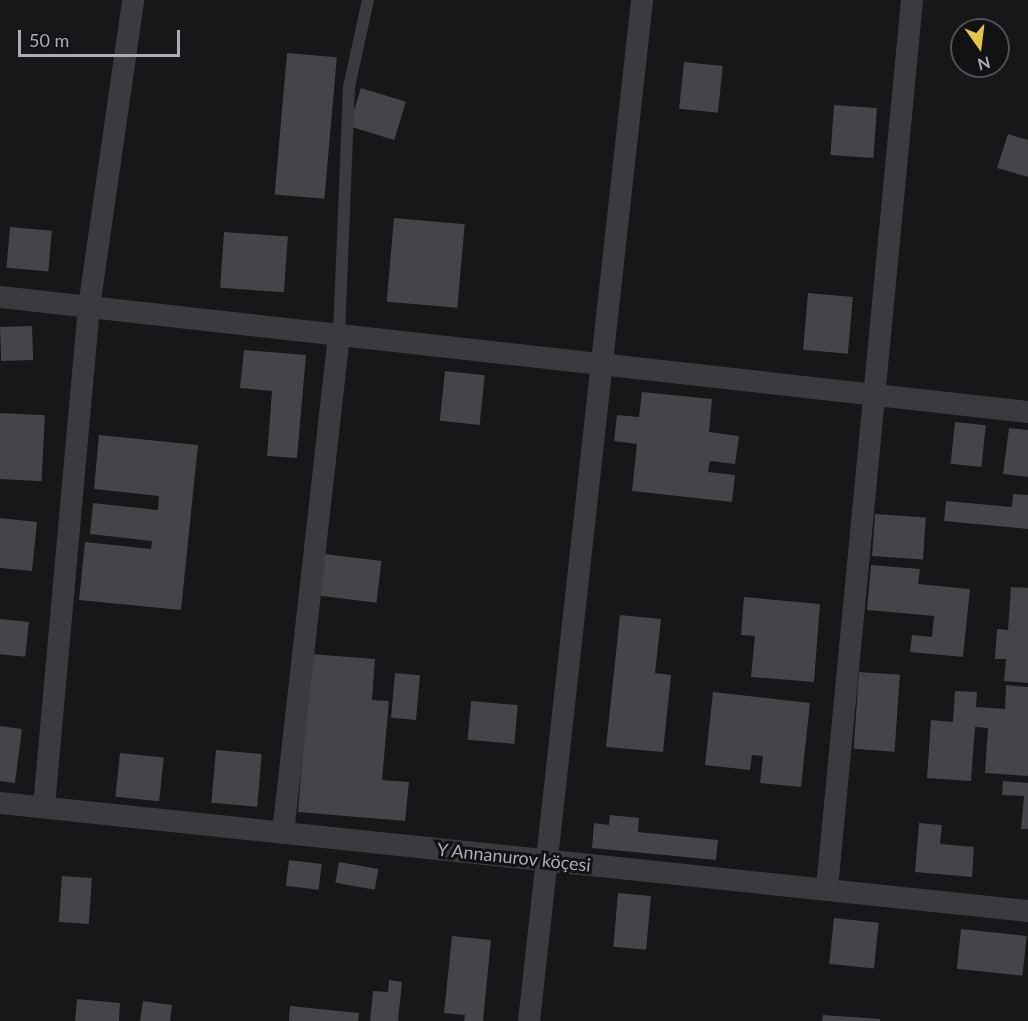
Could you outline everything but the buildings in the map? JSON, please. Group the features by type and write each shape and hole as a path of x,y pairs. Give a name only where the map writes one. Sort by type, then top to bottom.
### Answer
{"street":[{"path":"44,806 89,307 134,0"},
{"path":"529,1021 642,0"},
{"path":"827,888 912,0"},
{"path":"0,297 1028,412"},
{"path":"283,833 339,335"},
{"name":"Y Annanurov köçesi","path":"0,803 827,888 1028,911"}],"lane":[{"path":"339,335 349,87 368,0"}]}
